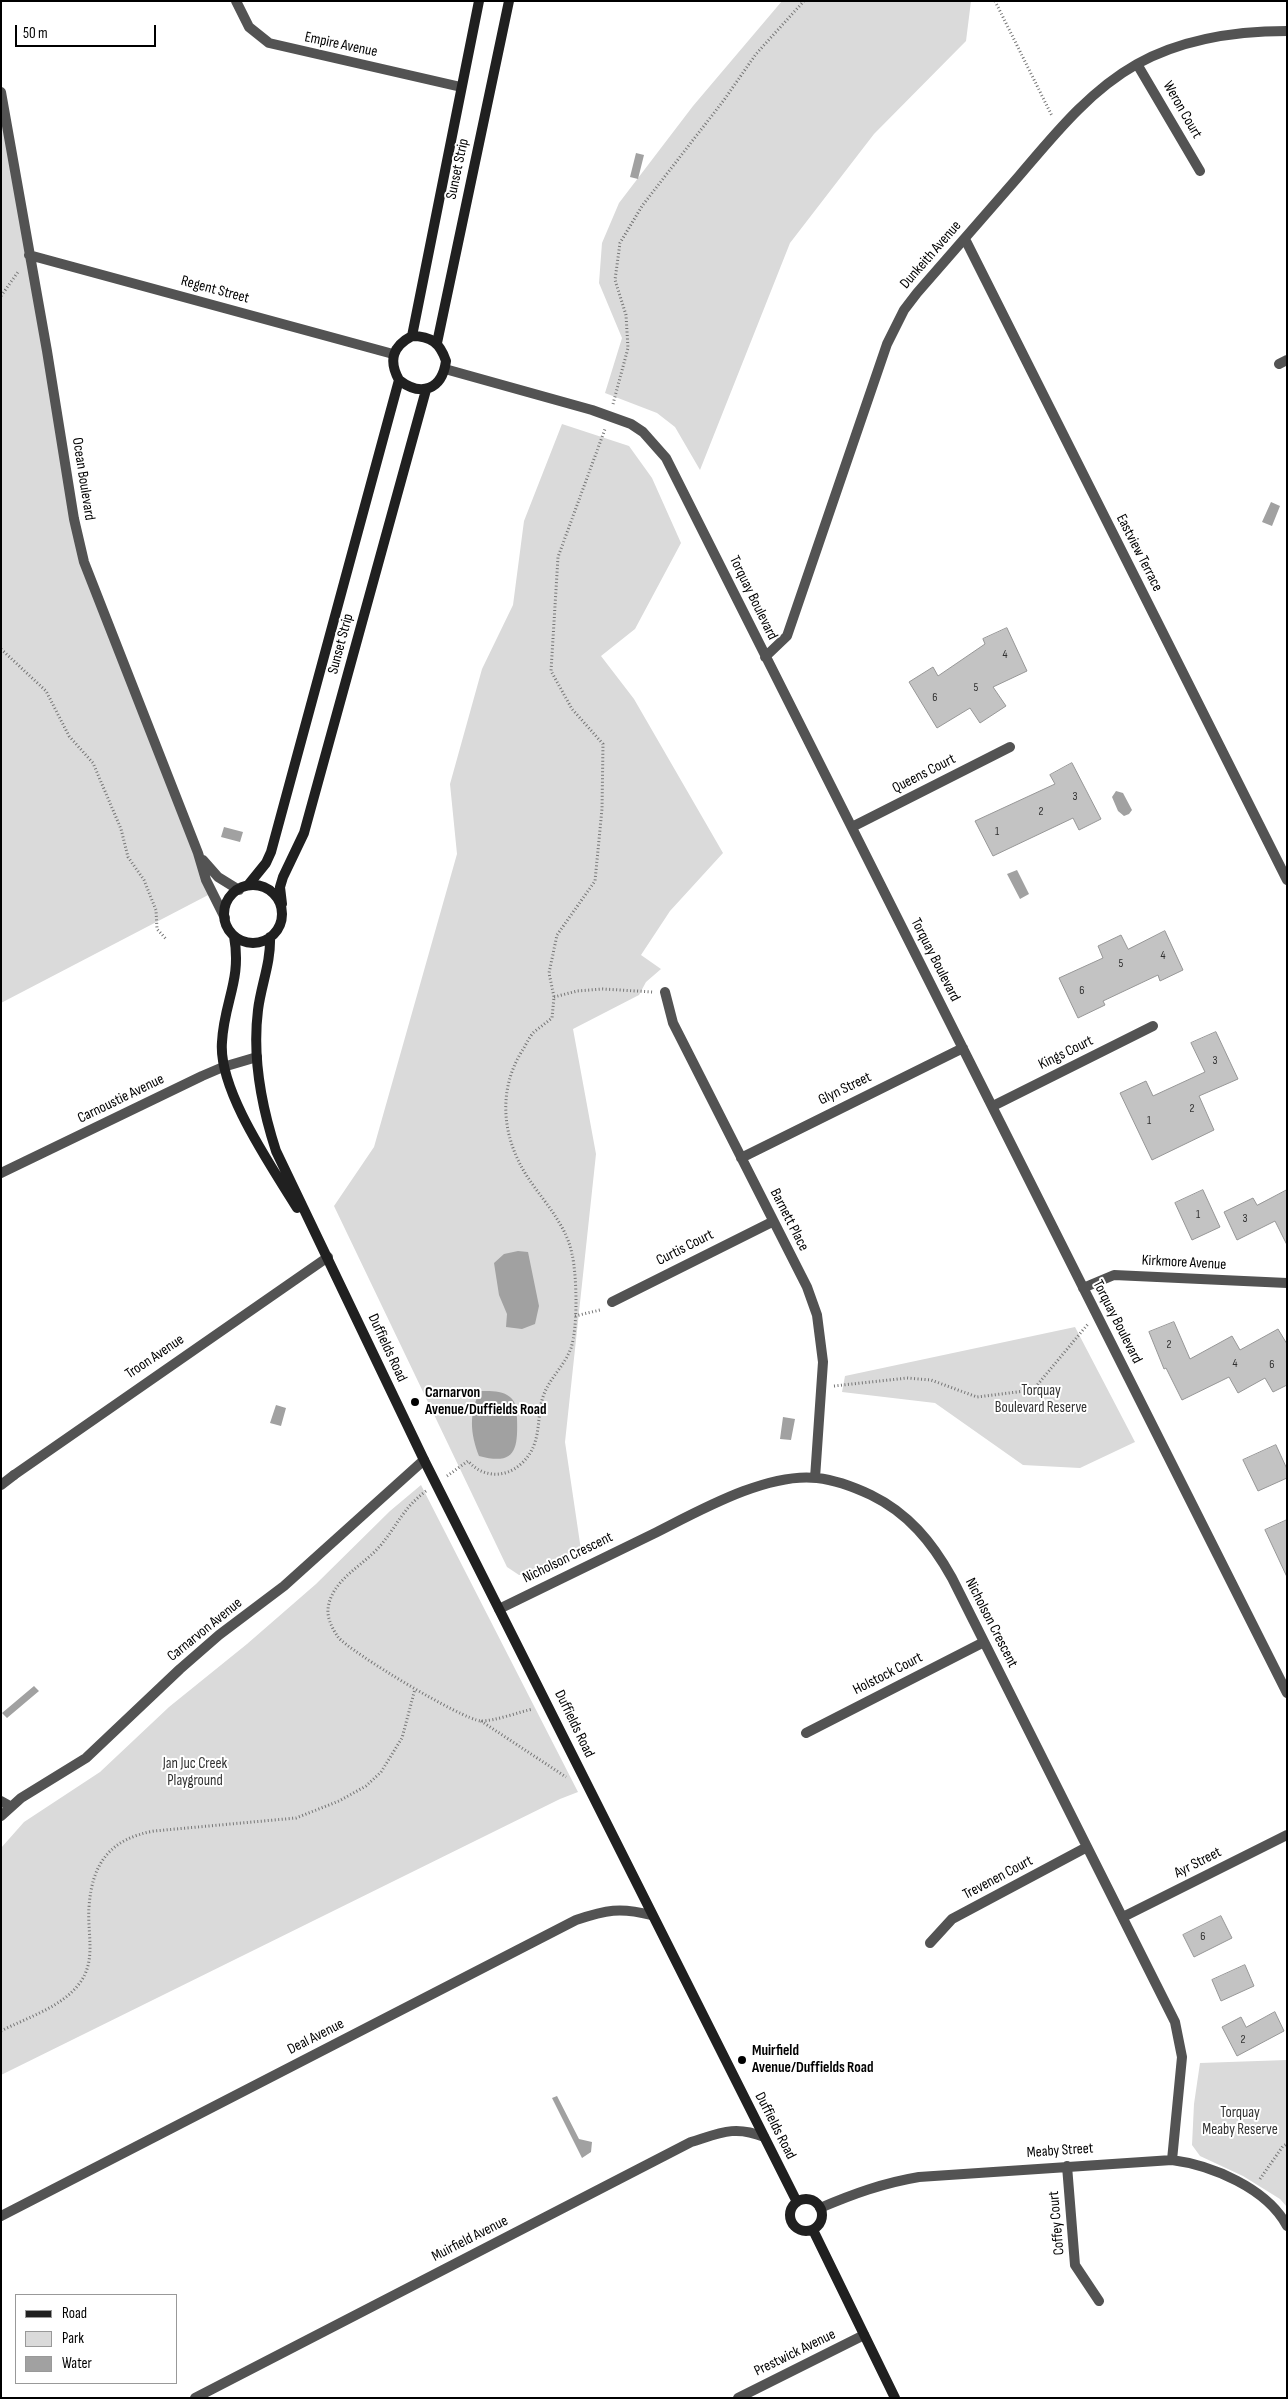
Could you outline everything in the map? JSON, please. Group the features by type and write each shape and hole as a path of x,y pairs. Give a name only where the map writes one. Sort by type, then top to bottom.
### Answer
{"street":[{"name":"Empire Avenue","path":"236,1 249,27 269,43 461,87"},
{"name":"Sunset Strip","path":"412,336 479,1"},
{"name":"Sunset Strip","path":"437,343 509,1"},
{"name":"Dunkeith Avenue","path":"765,657 787,636 894,326 917,293 1059,130 1102,88 1137,64 1203,39 1232,33 1287,30"},
{"name":"Weron Court","path":"1137,64 1200,170"},
{"name":"Ocean Boulevard","path":"1,92 47,351 74,519 84,562 198,853 206,880 225,918"},
{"name":"Eastview Terrace","path":"965,239 1287,880"},
{"name":"Regent Street","path":"29,255 393,354"},
{"path":"393,354 398,345 412,336 429,338 437,343 446,361 444,369"},
{"name":"Sunset Strip","path":"225,918 227,902 231,894 249,884 266,863 271,852 399,380 393,365 393,354"},
{"name":"Sunset Strip","path":"270,937 280,923 282,904 280,887 304,833 426,390 435,384 444,369"},
{"name":"Torquay Boulevard","path":"444,369 610,416 631,424 643,432 666,458 1287,1693"},
{"path":"399,380 407,386 426,390"},
{"name":"Queens Court","path":"852,827 1010,747"},
{"name":"Ocean Boulevard","path":"198,853 218,877 239,890"},
{"path":"249,884 256,884 271,891 282,904"},
{"path":"225,918 230,932 234,936 248,942 264,941 270,937"},
{"name":"Duffields Road","path":"234,936 238,957 236,977 222,1042 223,1066 258,1144 328,1257"},
{"name":"Duffields Road","path":"270,937 271,958 258,1008 256,1057 262,1099 276,1151 424,1460 549,1706 651,1915 797,2202"},
{"name":"Barnett Place","path":"665,992 673,1023 806,1287 817,1315 823,1354 815,1478"},
{"name":"Kings Court","path":"992,1106 1153,1026"},
{"name":"Glyn Street","path":"741,1158 963,1048"},
{"name":"Carnoustie Avenue","path":"1,1173 223,1066 256,1057"},
{"name":"Curtis Court","path":"612,1302 772,1222"},
{"name":"Troon Avenue","path":"1,1485 113,1404 328,1257"},
{"name":"Kirkmore Avenue","path":"1083,1288 1114,1275 1287,1283"},
{"name":"Carnarvon Avenue","path":"1,1816 6,1804 86,1758 180,1669 284,1586 424,1460"},
{"name":"Nicholson Crescent","path":"499,1609 725,1499 770,1483 815,1478 860,1490 883,1501 904,1516 924,1535 941,1558 1175,2022 1180,2040 1182,2078 1172,2160"},
{"name":"Holstock Court","path":"806,1733 984,1642"},
{"name":"Ayr Street","path":"1123,1918 1287,1835"},
{"name":"Trevenen Court","path":"930,1943 952,1919 1087,1847"},
{"name":"Deal Avenue","path":"1,2216 576,1920 615,1909 630,1909 651,1915"},
{"name":"Muirfield Avenue","path":"196,2398 691,2142 734,2130 747,2130 764,2137"},
{"name":"Meaby Street","path":"820,2208 861,2190 889,2182 919,2177 1172,2160 1208,2167 1252,2190 1272,2207 1287,2226"},
{"name":"Coffey Court","path":"1067,2166 1075,2265 1100,2301"},
{"path":"813,2200 820,2208 820,2223 812,2230 800,2230 793,2222 791,2212 797,2202 813,2200"},
{"path":"812,2230 895,2398"},
{"name":"Prestwick Avenue","path":"738,2398 864,2335"}],"path":[{"path":"590,1792 481,1721 415,1689 360,1655 339,1638 330,1622 327,1609 333,1593 344,1578 364,1563 380,1546 408,1506 436,1484 468,1461 477,1471 499,1474 508,1472 521,1464 532,1451 540,1422 544,1394 571,1348 576,1294 572,1254 564,1230 524,1171 510,1142 504,1112 509,1081 519,1056 533,1033 552,1018 554,997 548,973 557,935 595,881 596,854 602,809 603,744 572,709 551,671 558,556 610,416 628,348 626,315 615,280 620,243 642,206 724,100 756,54 804,1"},
{"path":"995,1 1059,130"},
{"path":"1,296 12,284 29,255"},
{"path":"1,649 46,691 69,736 94,763 121,828 128,857 144,880 156,910 157,929 167,940"},
{"path":"554,997 577,991 604,989 638,993 665,992"},
{"path":"575,1316 596,1312 612,1302"},
{"path":"821,1388 907,1378 931,1380 977,1397 1033,1390 1096,1314"},
{"path":"1,2031 64,1999 79,1984 88,1968 90,1954 89,1907 95,1875 106,1855 119,1843 133,1835 234,1822 296,1818 339,1802 366,1786 382,1772 402,1738 415,1689"},
{"path":"481,1721 549,1706"},
{"path":"1252,2190 1283,2146 1287,2144"}],"green space":[{"path":"782,1 971,1 966,41 874,134 790,243 700,470 675,427 657,413 605,393 622,338 599,283 602,243 619,203 693,106"},
{"path":"1,92 84,562 212,893 1,1003"},
{"path":"562,424 629,446 652,478 681,543 635,629 601,656 634,699 723,853 670,911 641,955 661,969 646,982 639,995 573,1029 596,1154 565,1442 581,1550 532,1574 519,1575 507,1567 334,1206 374,1147 457,854 450,784 482,669 513,605 524,521"},
{"name":"Torquay Boulevard Reserve","path":"1075,1327 1135,1442 1080,1468 1023,1465 935,1403 842,1392 845,1376"},
{"name":"Jan Juc Creek Playground","path":"421,1485 578,1792 560,1799 1,2075 1,1848 24,1822 100,1772 169,1707 247,1644 316,1584 390,1511"},
{"name":"Torquay Meaby Reserve","path":"1287,2060 1287,2207 1280,2199 1243,2176 1200,2156 1192,2145 1194,2104 1200,2063"}],"water":[{"path":"636,153 644,155 638,179 630,177"},
{"path":"1271,502 1280,506 1272,526 1262,522"},
{"path":"1116,791 1123,793 1132,810 1129,814 1124,816 1118,811 1112,797"},
{"path":"224,827 243,832 240,842 221,837"},
{"path":"1017,870 1029,894 1020,899 1007,874"},
{"path":"518,1251 528,1252 539,1306 535,1324 522,1329 506,1327 507,1314 499,1295 494,1263 504,1254"},
{"path":"480,1391 503,1393 510,1397 515,1404 517,1438 515,1446 508,1457 491,1459 479,1456 472,1431 472,1415"},
{"path":"276,1405 286,1408 281,1426 270,1423"},
{"path":"783,1417 795,1419 791,1440 780,1439"},
{"path":"34,1686 39,1691 7,1718 2,1713"},
{"path":"557,2096 579,2139 592,2142 591,2152 582,2158 552,2098"}],"building":[{"path":"1007,628 1027,671 993,687 1006,706 980,723 970,708 937,728 909,682 933,667 938,676 985,644 983,639"},
{"path":"1072,763 1101,819 1079,830 1073,818 993,856 975,821 1055,784 1050,775"},
{"path":"1165,931 1183,970 1160,981 1158,975 1103,1001 1105,1005 1078,1018 1059,978 1103,958 1098,946 1121,935 1128,949"},
{"path":"1216,1032 1238,1079 1199,1096 1214,1130 1152,1160 1120,1093 1146,1081 1153,1096 1205,1072 1191,1043"},
{"path":"1203,1190 1220,1227 1192,1240 1175,1203"},
{"path":"1287,1190 1287,1245 1275,1221 1237,1240 1224,1212 1253,1198 1257,1205"},
{"path":"1174,1322 1190,1359 1232,1336 1240,1350 1278,1329 1287,1344 1287,1385 1273,1392 1265,1378 1238,1393 1229,1377 1182,1400 1166,1368 1164,1369 1149,1332"},
{"path":"1276,1445 1287,1469 1287,1478 1258,1491 1243,1460"},
{"path":"1287,1520 1287,1577 1265,1530"},
{"path":"1221,1916 1232,1938 1194,1957 1183,1935"},
{"path":"1245,1965 1254,1986 1221,2001 1212,1980"},
{"path":"1275,2012 1284,2031 1237,2056 1222,2027 1241,2017 1246,2027"}],"place":[{"name":"Carnarvon Avenue/Duffields Road","path":"415,1402"},
{"name":"Muirfield Avenue/Duffields Road","path":"742,2060"}]}
